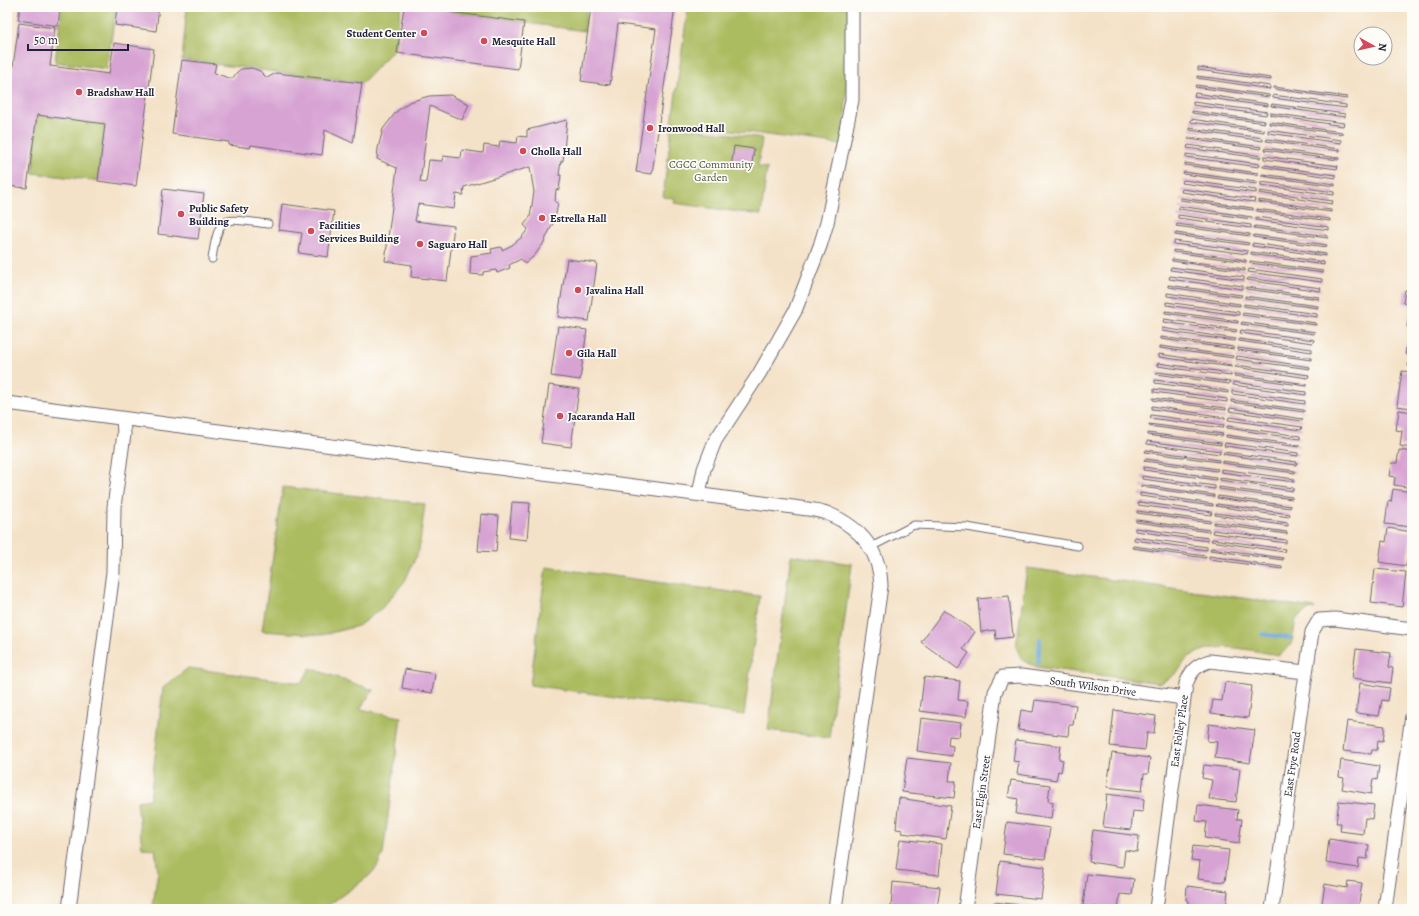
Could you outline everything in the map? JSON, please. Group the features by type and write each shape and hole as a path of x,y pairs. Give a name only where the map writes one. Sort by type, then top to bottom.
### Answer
{"street":[{"path":"699,494 704,470 715,441 759,374 795,311 822,240 852,100 852,7"},
{"path":"7,403 793,507 828,514 852,527 871,547 880,570 880,586 835,909"},
{"path":"69,909 113,572 114,507 124,434 123,418"},
{"name":"East Frye Road","path":"1272,909 1305,672 1312,632 1319,620 1335,619 1412,629"},
{"name":"East Folley Place","path":"1156,909 1186,684 1190,673 1198,664 1210,661 1305,672"},
{"name":"South Wilson Drive","path":"1003,677 1021,676 1184,698"},
{"name":"East Elgin Street","path":"965,909 995,692 1003,677"},
{"path":"1385,909 1412,716"}],"lane":[{"path":"212,259 217,230 222,224 229,220 268,224"},
{"path":"871,547 914,525 967,527 1078,546"}],"green space":[{"path":"62,7 116,7 107,69 55,62"},
{"path":"187,7 401,7 395,48 362,83 182,60"},
{"path":"451,7 587,7 584,31 450,12"},
{"path":"688,7 852,7 843,145 672,122"},
{"path":"37,115 105,124 98,181 33,173"},
{"name":"CGCC Community Garden","path":"672,126 762,138 758,167 767,168 761,215 674,203 675,198 663,197"},
{"path":"283,487 425,504 419,550 405,581 382,608 358,626 322,635 262,631"},
{"path":"791,555 852,564 829,738 768,730"},
{"path":"546,567 760,596 744,715 530,685"},
{"path":"1027,568 1315,608 1297,618 1291,644 1279,655 1245,649 1222,647 1210,649 1189,657 1173,676 1160,683 1037,667 1022,660 1016,647"},
{"path":"188,668 302,683 310,668 373,690 360,709 401,717 383,854 377,867 369,876 323,909 183,909 153,905 158,871 155,849 142,848 137,801 150,799 163,688"}],"building":[{"path":"20,7 60,7 58,26 18,20"},
{"path":"117,7 159,7 156,31 115,25"},
{"name":"Mesquite Hall","path":"404,7 451,7 450,12 524,22 518,69 397,53"},
{"name":"Ironwood Hall","path":"591,7 675,7 652,174 636,172 656,29 618,24 610,85 581,81"},
{"name":"Bradshaw Hall","path":"19,23 55,28 50,66 109,74 114,43 154,49 136,186 98,181 105,124 37,115 27,188 7,186 7,110"},
{"path":"182,60 216,64 214,73 232,79 241,69 252,68 260,71 267,78 276,73 362,83 353,143 325,130 322,155 251,145 250,148 229,145 229,142 172,134"},
{"path":"1198,67 1271,78 1271,80 1198,70"},
{"path":"1197,76 1270,86 1270,89 1197,78"},
{"path":"1196,85 1269,95 1269,97 1195,87"},
{"path":"1274,87 1347,97 1347,99 1274,89"},
{"path":"1195,93 1268,104 1268,106 1194,96"},
{"path":"450,95 469,104 462,120 430,106 420,182 426,183 429,160 442,161 443,156 461,158 462,150 483,153 484,145 499,147 500,141 517,143 518,136 527,137 527,130 567,120 563,161 561,161 559,175 561,175 559,190 556,189 555,202 558,203 555,219 543,244 535,255 525,264 521,259 509,265 510,268 497,273 496,270 483,272 483,275 470,274 471,256 492,253 491,249 501,247 502,250 512,245 522,237 528,229 524,225 530,217 534,192 530,167 464,187 463,195 456,194 454,209 418,204 415,221 454,226 447,281 411,277 412,265 385,261 397,168 377,159 378,148 383,129 396,112 409,102 429,96"},
{"path":"1273,95 1346,105 1346,108 1273,98"},
{"path":"1193,102 1267,112 1266,115 1193,105"},
{"path":"1272,104 1345,114 1345,117 1271,106"},
{"path":"1192,111 1265,121 1265,123 1192,113"},
{"path":"1270,113 1344,123 1343,126 1270,115"},
{"path":"1191,119 1264,130 1264,132 1191,122"},
{"path":"1269,122 1342,132 1342,134 1269,124"},
{"path":"1190,128 1263,138 1263,141 1190,130"},
{"path":"1268,130 1341,140 1341,143 1268,133"},
{"path":"1189,137 1262,147 1261,149 1188,139"},
{"path":"1267,139 1340,149 1340,151 1266,141"},
{"path":"1188,145 1261,156 1260,158 1187,148"},
{"path":"734,146 754,149 751,170 731,168"},
{"path":"1266,148 1339,158 1338,160 1265,150"},
{"path":"1186,154 1260,164 1259,167 1186,157"},
{"path":"1264,156 1338,166 1337,169 1264,159"},
{"path":"1185,163 1258,173 1258,175 1185,165"},
{"path":"1263,165 1336,175 1336,178 1263,167"},
{"path":"1184,172 1257,182 1257,184 1183,174"},
{"path":"1262,174 1335,184 1335,186 1262,176"},
{"path":"1183,180 1256,190 1256,193 1182,183"},
{"path":"1261,182 1334,192 1334,195 1261,185"},
{"name":"Public Safety Building","path":"163,189 204,194 198,239 158,234"},
{"path":"1182,189 1255,199 1254,202 1181,192"},
{"path":"1260,191 1333,201 1332,204 1259,193"},
{"path":"1180,198 1253,208 1253,210 1180,200"},
{"path":"1258,200 1331,210 1331,212 1258,202"},
{"name":"Facilities Services Building","path":"282,204 334,211 328,257 299,253 302,233 279,230"},
{"path":"1179,206 1252,217 1252,219 1179,209"},
{"path":"1257,209 1330,219 1330,221 1257,211"},
{"path":"1178,215 1251,225 1251,228 1178,218"},
{"path":"1256,217 1329,227 1329,230 1256,220"},
{"path":"1177,224 1250,234 1250,236 1176,226"},
{"path":"1255,226 1328,236 1328,238 1254,228"},
{"path":"1176,233 1249,243 1248,245 1175,235"},
{"path":"1254,235 1327,245 1326,247 1253,237"},
{"path":"1174,241 1248,251 1247,254 1174,244"},
{"path":"1253,243 1326,254 1325,256 1252,246"},
{"path":"1173,250 1246,260 1246,262 1173,252"},
{"path":"1251,252 1324,262 1324,265 1251,254"},
{"name":"Javalina Hall","path":"567,259 597,263 589,321 558,317"},
{"path":"1172,259 1245,269 1245,271 1172,261"},
{"path":"1250,261 1323,271 1323,273 1250,263"},
{"path":"1171,267 1244,277 1244,280 1170,270"},
{"path":"1249,269 1322,279 1322,282 1248,272"},
{"path":"1170,276 1243,286 1243,289 1169,279"},
{"path":"1248,278 1321,288 1320,291 1247,280"},
{"path":"1168,285 1242,295 1241,297 1168,287"},
{"path":"1246,287 1319,297 1319,299 1246,289"},
{"path":"1405,290 1412,292 1412,327 1407,327 1411,305 1403,303"},
{"path":"1167,293 1240,304 1240,306 1167,296"},
{"path":"1245,296 1318,306 1318,308 1245,298"},
{"path":"1166,302 1239,312 1239,315 1166,305"},
{"path":"1244,304 1317,314 1317,317 1244,306"},
{"path":"1165,311 1238,321 1238,323 1165,313"},
{"path":"1243,313 1316,323 1316,325 1242,315"},
{"path":"1164,319 1237,330 1236,332 1163,322"},
{"path":"1242,322 1315,332 1314,334 1241,324"},
{"name":"Gila Hall","path":"558,326 587,330 580,380 551,376"},
{"path":"1162,328 1236,339 1235,341 1162,331"},
{"path":"1241,330 1314,340 1313,343 1240,333"},
{"path":"1161,337 1234,347 1234,349 1161,339"},
{"path":"1239,339 1312,349 1312,352 1239,341"},
{"path":"1407,341 1412,342 1412,367 1408,366 1410,355 1405,354"},
{"path":"1160,346 1233,356 1233,358 1160,348"},
{"path":"1238,348 1311,358 1311,360 1238,350"},
{"path":"1159,354 1232,365 1232,367 1159,357"},
{"path":"1237,356 1310,367 1310,369 1236,359"},
{"path":"1158,363 1231,373 1231,376 1157,366"},
{"path":"1236,365 1309,375 1308,378 1235,367"},
{"path":"1402,371 1412,372 1412,408 1397,406"},
{"path":"1157,372 1230,382 1229,384 1156,374"},
{"path":"1234,374 1307,384 1307,386 1234,376"},
{"path":"1155,380 1228,391 1228,393 1155,383"},
{"path":"1233,382 1306,392 1306,395 1233,385"},
{"name":"Jacaranda Hall","path":"549,385 579,389 571,447 541,443"},
{"path":"1154,389 1227,399 1227,402 1154,392"},
{"path":"1232,391 1305,401 1305,404 1232,394"},
{"path":"1153,398 1226,408 1226,410 1153,400"},
{"path":"1231,400 1304,410 1304,412 1231,402"},
{"path":"1152,406 1225,417 1225,419 1152,409"},
{"path":"1230,408 1303,419 1302,421 1229,411"},
{"path":"1399,410 1412,412 1412,448 1400,446 1402,431 1396,430"},
{"path":"1151,415 1224,425 1223,428 1150,418"},
{"path":"1229,417 1302,427 1301,430 1228,420"},
{"path":"1149,424 1223,434 1222,436 1149,426"},
{"path":"1227,426 1300,436 1300,439 1227,428"},
{"path":"1148,433 1221,443 1221,445 1148,435"},
{"path":"1226,435 1299,445 1299,447 1226,437"},
{"path":"1147,441 1220,451 1220,454 1147,444"},
{"path":"1225,443 1298,453 1298,456 1224,446"},
{"path":"1146,450 1219,460 1219,462 1145,452"},
{"path":"1399,450 1412,452 1412,488 1394,485 1395,477 1389,476 1391,463 1397,463"},
{"path":"1224,452 1297,462 1296,465 1223,454"},
{"path":"1145,459 1218,469 1217,471 1144,461"},
{"path":"1222,461 1295,471 1295,473 1222,463"},
{"path":"1144,467 1216,478 1216,480 1143,470"},
{"path":"1221,469 1294,479 1294,482 1221,472"},
{"path":"1142,476 1215,486 1215,489 1142,479"},
{"path":"1220,478 1293,488 1293,491 1220,480"},
{"path":"1141,485 1214,495 1214,497 1141,487"},
{"path":"1219,487 1292,497 1292,499 1219,489"},
{"path":"1393,489 1412,492 1412,527 1385,524 1388,501 1391,502"},
{"path":"1140,493 1213,504 1213,506 1140,496"},
{"path":"1218,496 1291,506 1290,508 1217,498"},
{"path":"512,502 530,503 527,540 509,538"},
{"path":"1139,502 1212,512 1211,515 1138,505"},
{"path":"1217,504 1290,514 1289,517 1216,506"},
{"path":"1137,511 1211,521 1210,523 1137,513"},
{"path":"1215,513 1288,523 1288,526 1215,515"},
{"path":"481,514 499,516 496,552 478,551"},
{"path":"1136,520 1209,530 1209,532 1136,522"},
{"path":"1214,522 1287,532 1287,534 1214,524"},
{"path":"1135,528 1208,538 1208,541 1135,531"},
{"path":"1388,528 1412,532 1406,566 1379,562 1382,541 1386,542"},
{"path":"1213,530 1286,540 1286,543 1212,533"},
{"path":"1134,537 1207,547 1207,550 1134,540"},
{"path":"1212,539 1285,549 1284,552 1211,541"},
{"path":"1133,546 1206,556 1206,558 1132,548"},
{"path":"1211,548 1283,558 1283,560 1210,550"},
{"path":"1209,556 1282,567 1282,569 1209,559"},
{"path":"1375,569 1406,572 1402,607 1371,603"},
{"path":"1009,596 1013,637 996,639 995,630 981,632 978,599"},
{"path":"944,610 975,632 963,649 969,653 958,669 921,642"},
{"path":"1356,649 1391,653 1389,667 1393,668 1391,683 1352,678"},
{"path":"405,669 435,674 432,693 402,688"},
{"path":"924,677 960,681 958,700 968,701 966,717 920,711"},
{"path":"1225,682 1252,686 1248,718 1211,713 1213,700 1222,701"},
{"path":"1360,683 1390,688 1388,701 1382,700 1379,716 1356,713"},
{"path":"1035,700 1076,705 1073,725 1069,725 1068,736 1018,730 1021,710 1033,712"},
{"path":"1114,710 1156,716 1154,733 1147,733 1145,750 1110,746"},
{"path":"921,718 961,723 959,737 949,736 948,745 953,746 952,756 917,751"},
{"path":"1347,721 1385,726 1383,741 1378,740 1377,750 1372,750 1371,754 1343,751"},
{"path":"1209,724 1255,730 1250,763 1215,758 1217,742 1207,741"},
{"path":"1016,740 1061,746 1059,759 1063,760 1061,772 1058,771 1056,780 1017,774 1019,762 1013,761"},
{"path":"1112,753 1150,758 1148,774 1144,774 1142,791 1107,787"},
{"path":"907,758 951,763 949,781 956,781 954,798 902,792"},
{"path":"1341,760 1379,766 1377,780 1373,779 1371,794 1342,789 1344,778 1339,777"},
{"path":"1204,765 1240,769 1236,802 1209,799 1212,780 1202,778"},
{"path":"1011,780 1050,785 1048,801 1053,802 1051,819 1016,814 1018,799 1008,797"},
{"path":"1107,794 1144,799 1143,812 1133,811 1131,830 1103,827"},
{"path":"899,798 951,806 946,839 902,833 903,830 896,829"},
{"path":"1339,801 1374,805 1372,819 1365,818 1363,834 1340,831 1341,823 1336,823"},
{"path":"1198,805 1238,810 1237,819 1242,819 1239,843 1205,838 1207,822 1196,821"},
{"path":"1007,822 1050,828 1045,859 1003,854"},
{"path":"1093,830 1139,836 1137,852 1125,850 1123,867 1089,862"},
{"path":"900,839 942,844 939,875 896,870"},
{"path":"1329,839 1369,845 1367,859 1359,858 1358,868 1326,863"},
{"path":"1193,846 1229,850 1225,882 1198,879 1200,861 1191,860"},
{"path":"1000,861 1045,867 1041,899 996,894"},
{"path":"1087,874 1134,879 1132,895 1120,894 1118,909 1083,906"},
{"path":"1348,881 1362,883 1358,909 1321,909 1325,884 1347,888"},
{"path":"893,882 940,887 937,909 897,909 897,907 891,907"},
{"path":"1187,886 1228,891 1226,909 1187,909"},
{"path":"994,902 1045,908 1045,909 993,909"}],"waterway":[{"path":"1262,634 1290,638"},
{"path":"1038,663 1040,639"}],"place":[{"name":"Student Center","path":"424,33"},
{"name":"Mesquite Hall","path":"484,41"},
{"name":"Bradshaw Hall","path":"79,92"},
{"name":"Ironwood Hall","path":"650,128"},
{"name":"Cholla Hall","path":"523,151"},
{"name":"Public Safety Building","path":"181,214"},
{"name":"Estrella Hall","path":"542,218"},
{"name":"Facilities Services Building","path":"311,231"},
{"name":"Saguaro Hall","path":"420,244"},
{"name":"Javalina Hall","path":"578,290"},
{"name":"Gila Hall","path":"569,353"},
{"name":"Jacaranda Hall","path":"560,416"}]}
